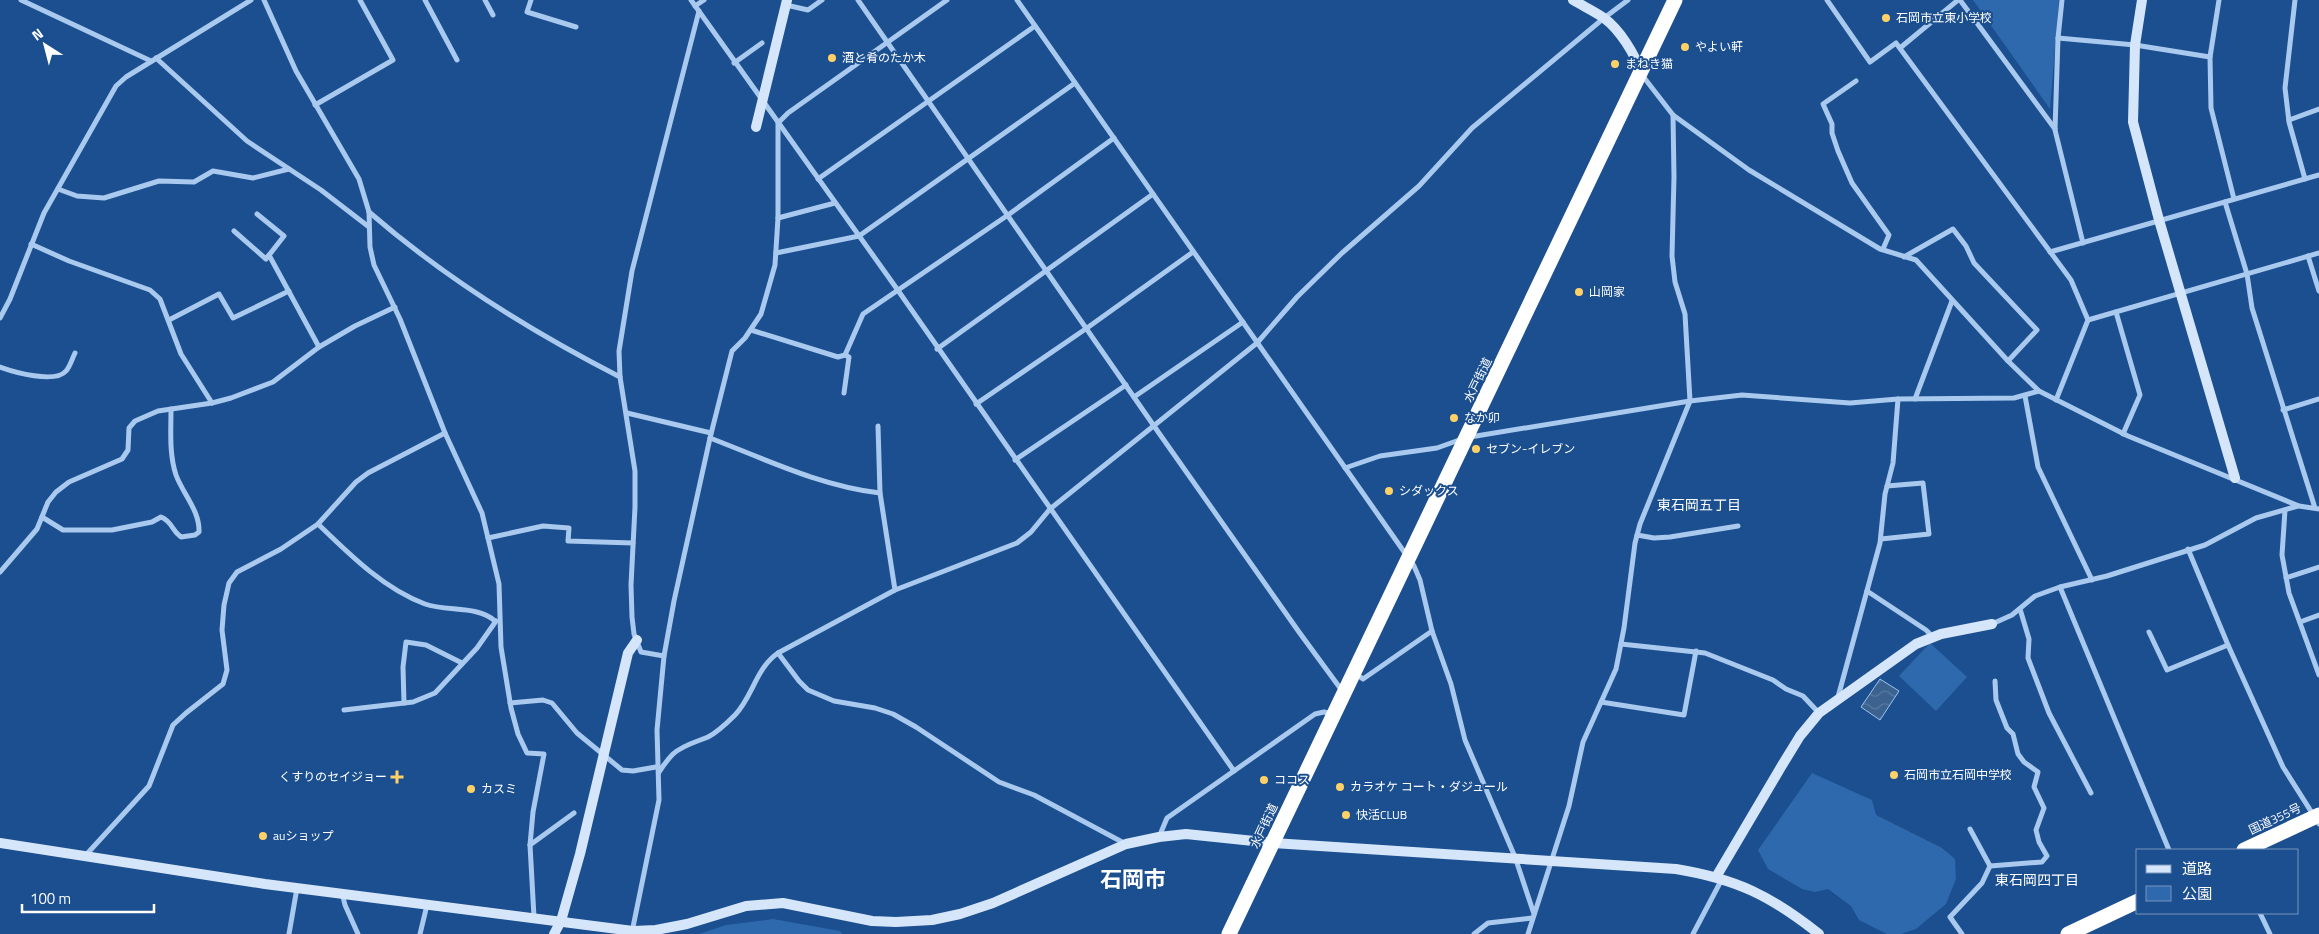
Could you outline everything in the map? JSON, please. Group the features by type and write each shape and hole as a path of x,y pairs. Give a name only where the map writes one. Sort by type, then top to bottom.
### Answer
{"highway":[{"name":"水戸街道","path":"1229,934 1352,672 1467,437 1675,0"},
{"name":"国道355号","path":"2246,849 2317,819"},
{"path":"2068,934 2136,902"}],"street":[{"path":"21,0 154,59 246,141 321,190 369,227"},
{"path":"0,318 10,300 44,213 116,86 126,77 154,59 252,0"},
{"path":"264,0 315,105 358,179 369,212 374,265 395,307 445,433 477,499 499,584 497,621 510,702 518,734 527,753 544,754 533,812 530,844 534,917"},
{"path":"315,105 393,60 360,0"},
{"path":"425,0 457,60"},
{"path":"485,0 493,15"},
{"path":"531,0 527,12 576,27"},
{"path":"691,0 897,289 1234,771"},
{"path":"695,6 704,0"},
{"path":"756,127 786,2 808,10 822,0"},
{"path":"858,0 1154,426 1343,692"},
{"path":"632,932 659,800 656,730 664,656 674,601 710,436 732,351 751,330 761,314 775,266 778,218 778,123 788,113 947,0"},
{"path":"1017,0 1408,558 1420,580 1432,630 1451,684 1465,740 1515,857 1533,916"},
{"path":"1573,0 1604,18 1614,28 1638,62 1641,74 1673,115 1749,170 1883,249 1916,260 2008,362 2040,391 2123,434 2235,478 2299,506 2317,509 2252,308 2247,274 2225,202"},
{"path":"510,702 542,700 552,704 577,733 622,770 658,769 671,755 681,748 710,736 736,714 744,703 764,664 778,653 895,590 1017,543 1031,532 1050,510 1257,343 1290,303 1342,252 1419,186 1472,128 1628,0"},
{"path":"1827,0 1870,62 1896,43 2071,280 2088,320 2056,400"},
{"path":"1900,48 1959,0 2055,130"},
{"path":"2062,0 2058,38 2055,130 2083,243"},
{"path":"2142,0 2135,45 2133,122 2159,220 2235,478"},
{"path":"2219,0 2210,56 2211,108 2234,199"},
{"path":"2295,0 2285,88 2289,120 2306,179"},
{"path":"664,656 641,652 634,634 631,601 635,471 620,377 619,351 632,270 699,11"},
{"path":"818,179 1035,26"},
{"path":"2058,38 2135,45 2210,56"},
{"path":"734,62 762,43"},
{"path":"1856,81 1823,104 1832,124 1832,133 1838,151 1852,183 1889,235 1883,249"},
{"path":"776,253 859,236 1075,83"},
{"path":"2289,120 2319,110"},
{"path":"1528,934 1570,806 1583,742 1612,680 1621,644 1638,535 1690,402 1685,314 1675,282 1672,256 1673,115"},
{"path":"844,355 863,314 1008,215 1114,138"},
{"path":"58,189 76,196 104,198 159,181 194,182 213,171 252,178 289,168"},
{"path":"2050,252 2319,175"},
{"path":"937,348 1048,271 1153,194"},
{"path":"778,218 835,203"},
{"path":"369,212 408,246 501,310 543,337 620,377"},
{"path":"234,231 266,259 284,236 257,214"},
{"path":"1904,256 1953,229 1966,246 1974,263 2037,330 2008,362"},
{"path":"31,244 69,261 150,290 160,299 181,354 212,403"},
{"path":"976,404 1193,252"},
{"path":"2088,320 2319,253"},
{"path":"270,254 319,347"},
{"path":"2308,256 2319,291"},
{"path":"169,320 219,294 224,298 233,318 289,291"},
{"path":"1914,399 1952,301"},
{"path":"0,572 38,529 48,502 56,492 69,482 122,459 128,450 129,428 135,421 158,411 212,403 231,398 282,378 299,360 319,347 355,326 395,307"},
{"path":"2116,312 2140,395 2123,434"},
{"path":"1134,397 1243,322"},
{"path":"751,330 838,357 844,355 849,357 844,393"},
{"path":"0,367 16,373 55,377 65,372 75,353"},
{"path":"1015,460 1126,385"},
{"path":"1345,468 1380,456 1437,448 1467,437 1742,395 1850,403 1898,399 2025,396 2040,391"},
{"path":"2025,396 2038,467 2092,580"},
{"path":"1837,700 1881,539 1887,486 1893,463 1898,399"},
{"path":"2284,410 2319,399"},
{"path":"42,517 63,530 112,530 152,522 160,517 168,520 176,534 181,537 196,535 199,532 191,502 176,474 171,447 171,409"},
{"path":"627,413 710,436 827,482 860,491 880,493"},
{"path":"878,426 880,493 895,590"},
{"path":"85,856 148,786 173,725 223,684 227,670 222,630 224,605 229,583 237,572 281,549 318,524 356,482 368,472 445,433"},
{"path":"1881,539 1929,534 1923,483 1887,486"},
{"path":"1693,934 1719,878 1780,767 1800,736 1819,714 1901,653 1932,636 1992,624 2002,620 2020,609 2035,596 2060,587 2092,580 2222,538 2256,518 2299,506"},
{"path":"2285,510 2282,555 2289,593 2316,660 2319,675"},
{"path":"318,524 337,543 389,585 404,594 425,604 445,609 480,612 489,615 497,621"},
{"path":"488,538 543,526 569,528 568,541 633,543"},
{"path":"1638,535 1654,538 1670,537 1738,526"},
{"path":"2188,549 2228,645 2283,767 2317,819"},
{"path":"2286,578 2319,567"},
{"path":"2060,587 2169,849"},
{"path":"1867,591 1926,630 1932,636"},
{"path":"2020,609 2029,639 2028,658 2049,713 2091,793"},
{"path":"2300,622 2319,615"},
{"path":"344,710 404,704 435,693 477,648 497,621"},
{"path":"1352,672 1363,678 1432,630"},
{"path":"2149,632 2167,670 2228,645"},
{"path":"554,934 561,921 580,854 602,754 628,653 637,640"},
{"path":"404,704 403,667 406,642 426,645 462,663"},
{"path":"1621,644 1696,651 1773,680 1786,689 1803,696 1819,714"},
{"path":"1601,702 1684,714 1696,651"},
{"path":"778,653 808,690 834,701 875,708 893,714 999,782 1034,795 1126,844"},
{"path":"1990,866 2042,862 2047,856 2039,842 2036,830 2044,808 2034,787 2038,772 2024,762 2018,754 2013,734 2006,728 1996,700 1994,680"},
{"path":"1159,837 1167,818 1315,714 1324,712 1333,714"},
{"path":"530,844 574,814"},
{"path":"1970,829 1990,866"},
{"path":"0,843 265,884 534,917 632,932 687,924 746,906 783,903 872,921 932,920 993,904 1126,844 1159,837 1198,835 1273,843 1515,857 1676,869 1719,878 1753,889 1770,898 1819,934"},
{"path":"1962,934 1950,917 1982,883 1990,866"},
{"path":"289,934 297,887"},
{"path":"342,893 344,904 358,934"},
{"path":"420,934 427,905"},
{"path":"2260,914 2270,934"},
{"path":"1474,934 1488,923 1533,916"},
{"path":"561,921 562,934"}],"green space":[{"path":"1973,0 2059,0 2050,109"},
{"path":"1930,643 1967,677 1936,711 1899,676"},
{"path":"1812,773 1872,800 1876,815 1942,848 1955,859 1956,879 1946,904 1916,929 1901,934 1887,934 1859,920 1851,906 1828,889 1815,892 1802,889 1768,869 1758,850"},
{"path":"773,919 840,931 842,934 699,934 726,925"}],"water":[{"path":"1880,679 1899,691 1880,720 1861,707"}],"place":[{"name":"石岡市立東小学校","path":"1886,18"},
{"name":"やよい軒","path":"1685,47"},
{"name":"酒と肴のたか木","path":"832,58"},
{"name":"まねき猫","path":"1615,64"},
{"name":"山岡家","path":"1579,292"},
{"name":"なか卯","path":"1454,418"},
{"name":"セブン-イレブン","path":"1476,449"},
{"name":"シダックス","path":"1389,491"},
{"name":"石岡市立石岡中学校","path":"1894,775"},
{"name":"くすりのセイジョー","path":"397,777"},
{"name":"ココス","path":"1264,780"},
{"name":"カラオケ コート・ダジュール","path":"1340,787"},
{"name":"カスミ","path":"471,789"},
{"name":"快活CLUB","path":"1346,815"},
{"name":"auショップ","path":"263,836"}],"district":[{"name":"東石岡五丁目","path":"1699,505"},
{"name":"石岡市","path":"1133,879"},
{"name":"東石岡四丁目","path":"2037,880"}]}
